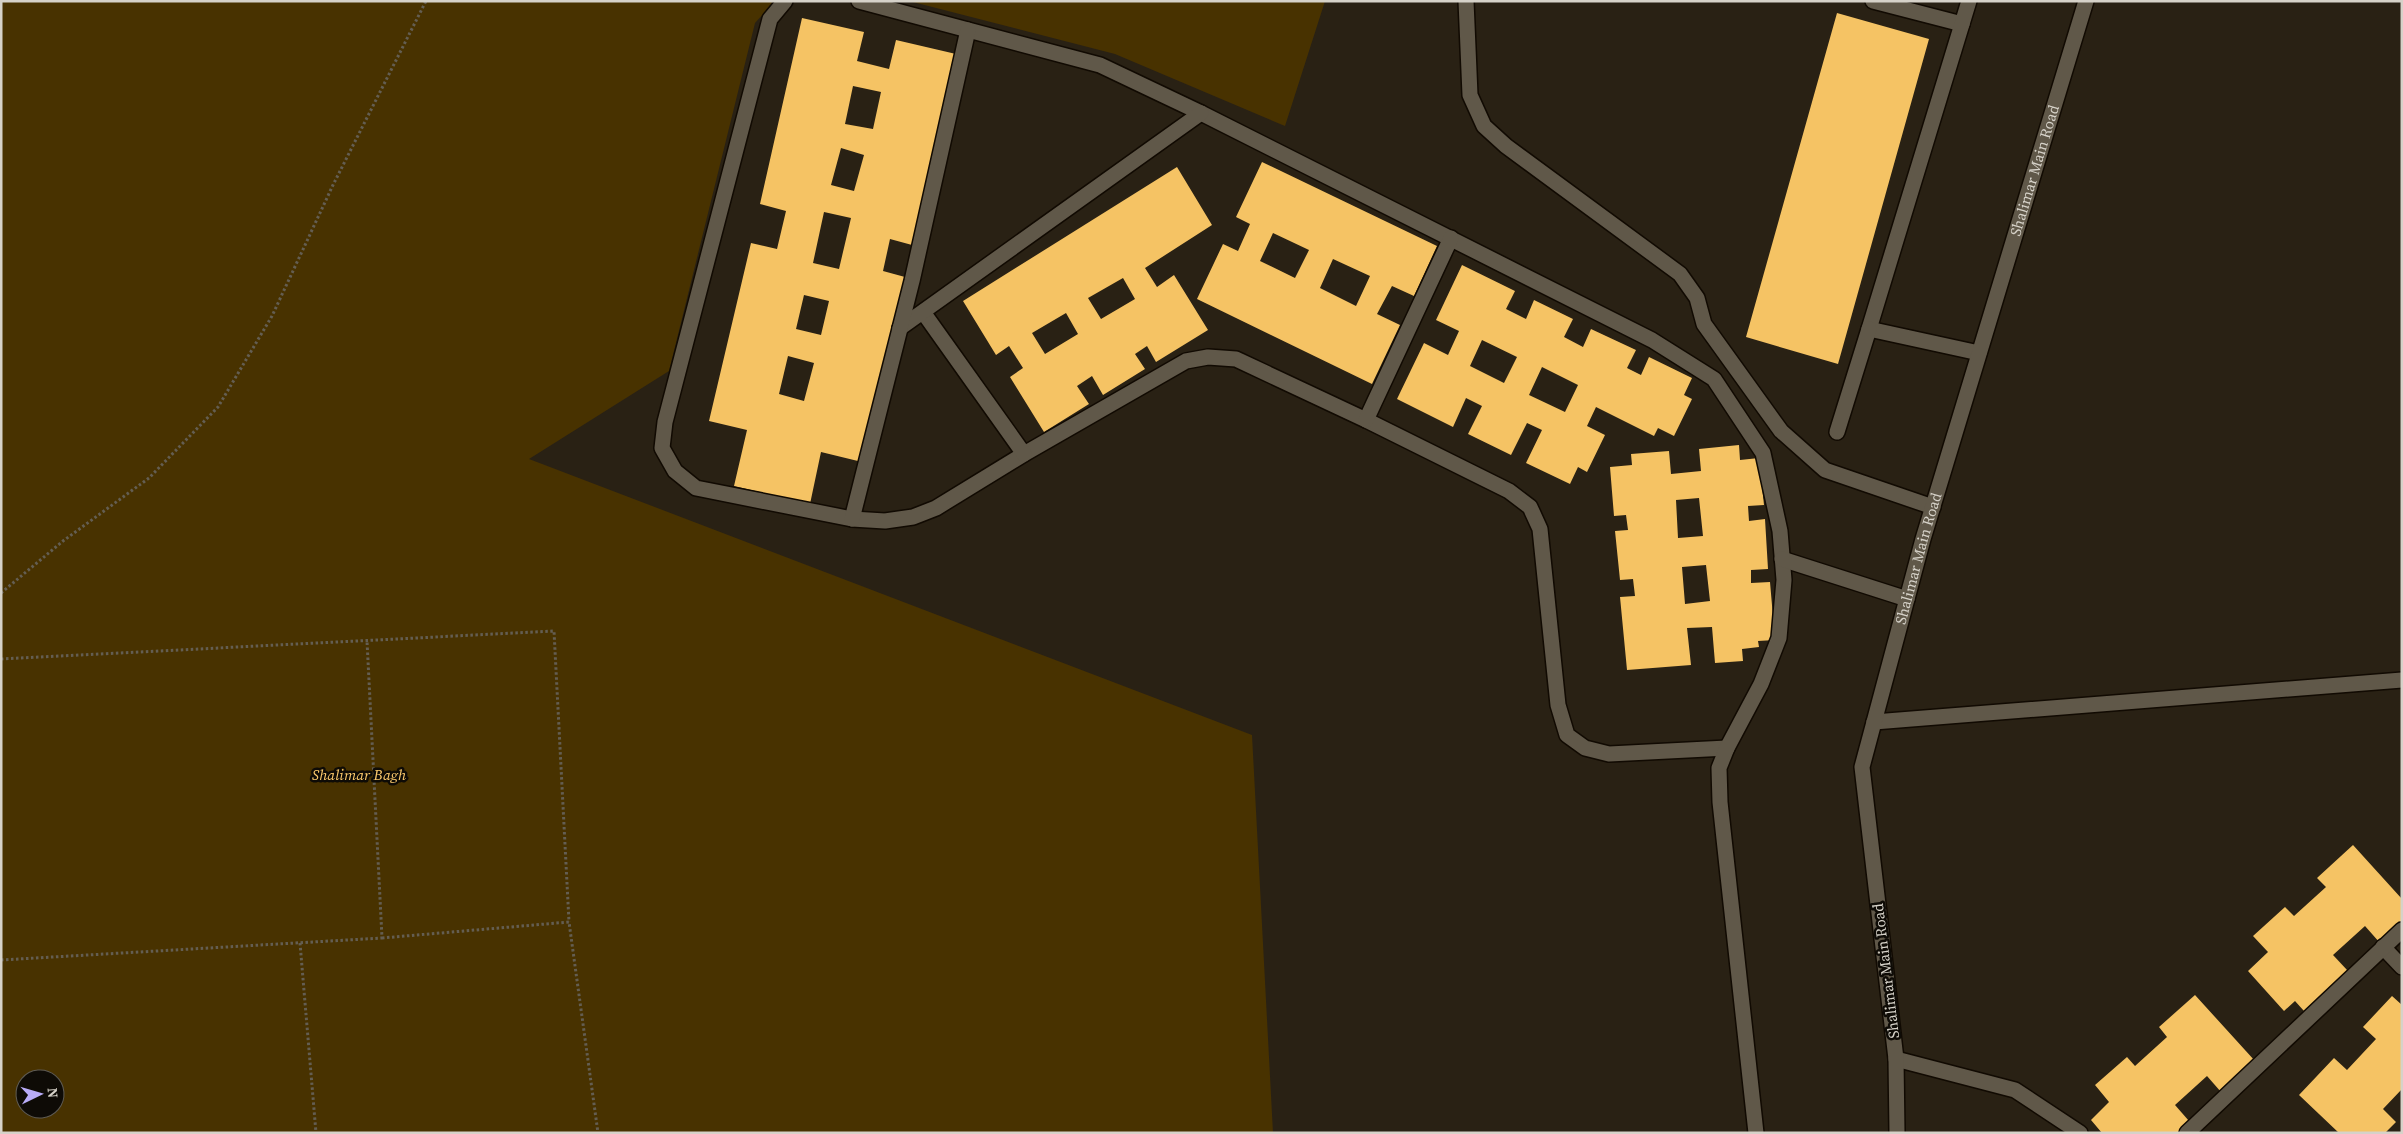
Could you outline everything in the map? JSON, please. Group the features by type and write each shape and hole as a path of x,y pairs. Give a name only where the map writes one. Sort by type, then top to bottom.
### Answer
{"street":[{"path":"785,1 770,19 665,422 662,448 675,471 696,488 852,519 885,521 913,517 936,508 1024,454 1186,361 1208,357 1236,359 1366,420 1509,491 1530,507 1540,529 1558,705 1566,735 1585,748 1609,754 1727,748"},
{"path":"859,1 1100,65 1201,112 1652,340 1714,379 1763,453 1780,531 1784,580 1780,638 1761,684 1727,748 1719,768 1720,802 1756,1133"},
{"path":"1466,1 1470,95 1484,126 1506,146 1680,274 1697,298 1704,324 1781,431 1825,470 1933,508"},
{"path":"1873,1 1962,24"},
{"path":"1837,432 1969,1"},
{"name":"Shalimar Main Road","path":"1897,1133 1896,1059 1862,767 1933,508 2086,1"},
{"path":"852,519 900,328 968,30"},
{"path":"900,328 1201,112"},
{"path":"1366,420 1451,238"},
{"path":"922,312 1024,454"},
{"path":"1869,329 1979,353"},
{"path":"1782,559 1907,600"},
{"path":"1874,722 2402,680"},
{"path":"2187,1133 2402,930"},
{"path":"2383,947 2402,967"},
{"path":"1896,1059 2015,1090 2080,1133"}],"path":[{"path":"1,593 63,541 149,478 218,407 272,316 334,185 426,1"},
{"path":"1,659 554,631 569,922 598,1133"},
{"path":"366,641 382,938"},
{"path":"1,960 382,938 569,922"},
{"path":"300,943 316,1133"}],"green space":[{"name":"Shalimar Bagh","path":"1,1 775,1 755,23 669,371 529,459 1252,735 1273,1133 1,1133"},
{"path":"909,1 1325,1 1285,126 1115,54"}],"building":[{"path":"1837,13 1929,39 1838,364 1746,337"},
{"path":"802,18 864,32 857,61 889,69 896,40 956,54 912,245 890,239 883,271 905,277 862,462 821,452 810,504 734,486 747,430 709,421 751,243 777,249 786,211 760,204","holes":["853,86 881,92 873,129 845,124","841,148 864,155 854,191 831,185","824,212 851,218 839,269 813,263","804,295 829,301 821,335 796,329","788,356 814,363 804,401 779,394"]},
{"path":"1262,162 1437,246 1414,296 1392,286 1377,314 1400,325 1372,384 1197,299 1223,244 1238,251 1250,224 1236,217","holes":["1273,233 1309,250 1295,278 1260,261","1333,259 1370,276 1356,306 1320,288"]},
{"path":"1177,167 1212,225 1145,268 1157,287 1174,275 1208,330 1156,362 1147,346 1135,354 1145,369 1103,395 1092,376 1077,386 1089,404 1044,432 1010,377 1023,368 1009,346 996,355 963,301","holes":["1123,278 1135,299 1101,319 1088,298","1066,313 1078,334 1045,354 1032,333"]},
{"path":"1462,265 1515,291 1506,309 1526,319 1534,300 1573,319 1564,337 1583,347 1591,329 1636,350 1627,368 1641,375 1649,357 1692,378 1684,395 1692,399 1674,436 1658,428 1654,436 1596,407 1587,426 1605,435 1587,472 1578,467 1570,484 1526,463 1542,430 1527,423 1511,455 1468,434 1482,406 1466,398 1453,427 1397,399 1424,343 1448,355 1459,331 1436,320","holes":["1482,340 1517,357 1504,383 1470,366","1542,367 1578,385 1565,412 1529,395"]},
{"path":"1739,445 1740,460 1759,458 1764,505 1748,506 1749,521 1765,519 1768,569 1751,570 1751,583 1770,582 1775,640 1758,641 1759,647 1742,649 1743,661 1715,663 1712,627 1687,628 1691,665 1627,670 1620,597 1635,596 1633,579 1620,580 1615,531 1628,530 1626,515 1614,516 1610,467 1632,465 1631,454 1669,451 1671,474 1701,471 1699,449","holes":["1699,498 1703,536 1678,538 1676,500","1706,565 1710,601 1685,604 1682,567"]},
{"path":"2353,845 2402,899 2402,923 2380,943 2365,926 2333,955 2348,971 2304,1011 2295,1001 2284,1011 2248,971 2268,952 2253,936 2285,907 2294,916 2326,887 2317,878"},
{"path":"2195,995 2255,1061 2221,1092 2207,1076 2175,1105 2189,1121 2177,1133 2102,1133 2091,1120 2109,1102 2095,1085 2127,1057 2135,1066 2167,1037 2159,1027"},
{"path":"2392,996 2402,1005 2402,1089 2383,1109 2396,1122 2385,1133 2339,1133 2299,1095 2334,1058 2347,1070 2376,1039 2363,1027"}]}
